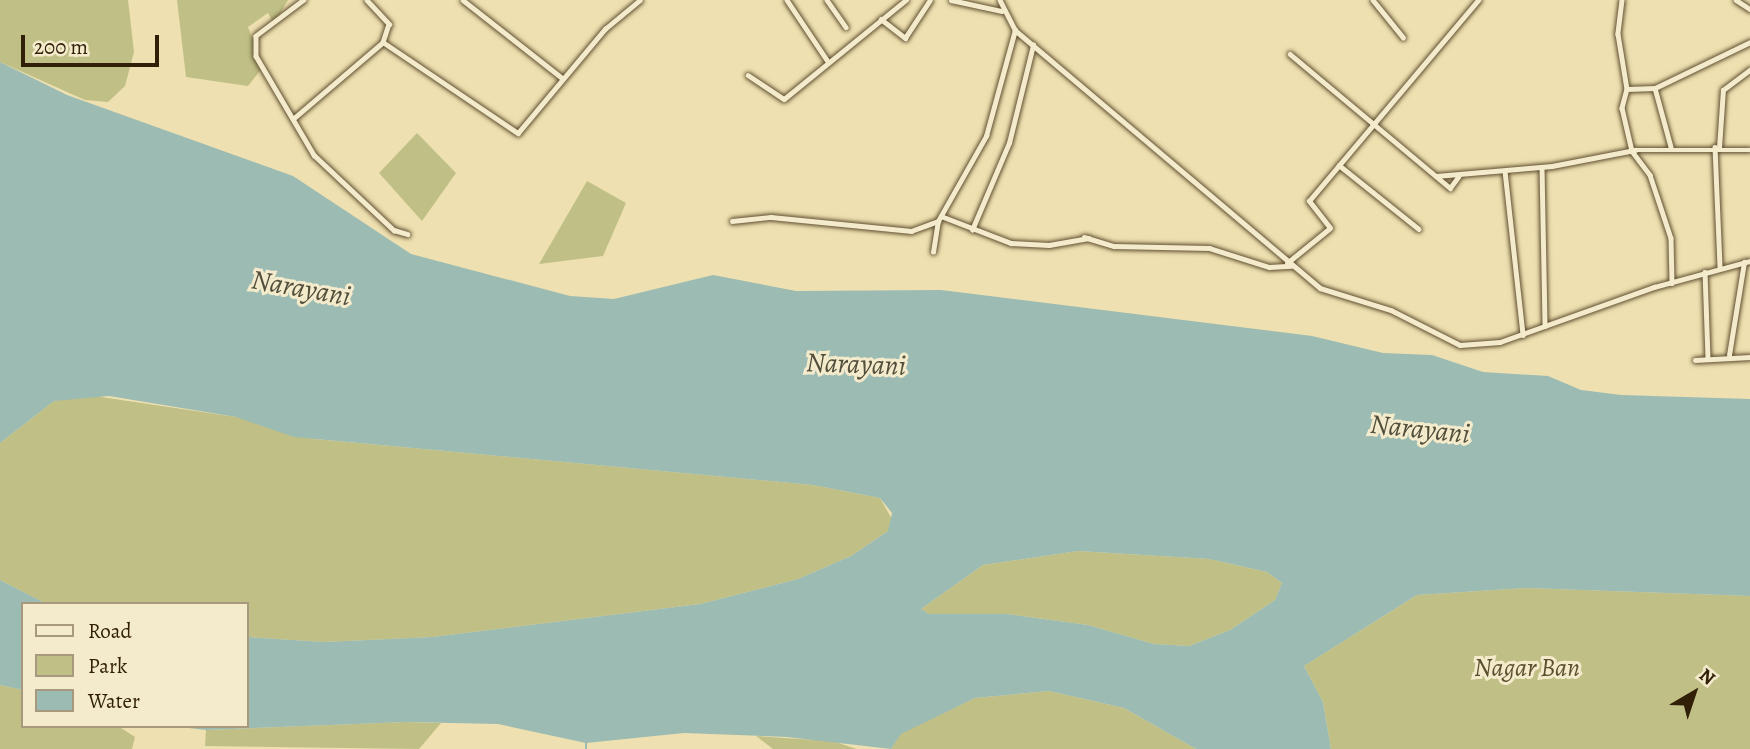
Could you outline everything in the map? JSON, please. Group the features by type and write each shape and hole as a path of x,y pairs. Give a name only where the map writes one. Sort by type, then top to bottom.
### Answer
{"street":[{"path":"304,0 256,36 254,47 314,156 394,230 407,234"},
{"path":"293,119 383,42 389,24 367,0"},
{"path":"463,0 561,77"},
{"path":"383,42 518,133 561,77 640,0"},
{"path":"788,0 827,60"},
{"path":"827,0 846,27"},
{"path":"748,75 784,99 827,60 906,0"},
{"path":"880,19 905,38 930,0"},
{"path":"951,0 1002,11"},
{"path":"1000,0 1002,11 1015,30 1320,288 1391,310 1460,345 1485,346 1720,267 1747,262 1729,355"},
{"path":"1373,0 1403,37"},
{"path":"732,221 771,217 911,230 940,219 1011,243 1049,245 1086,237 1114,246 1209,248 1269,267 1289,264 1330,228 1309,201 1478,0"},
{"path":"1622,0 1618,34 1627,89 1622,108 1632,151 1650,175 1671,238 1672,283"},
{"path":"1736,0 1750,9"},
{"path":"933,252 940,219 986,136 1015,30"},
{"path":"1627,89 1655,88 1750,42"},
{"path":"972,230 1009,143 1033,45"},
{"path":"1290,54 1450,188 1458,177"},
{"path":"1720,267 1717,148 1723,90 1750,70"},
{"path":"1655,88 1671,147"},
{"path":"1436,176 1449,172 1458,177 1542,167 1671,147 1750,150"},
{"path":"1339,165 1419,229"},
{"path":"1542,167 1545,327"},
{"path":"1505,171 1523,335"},
{"path":"1705,272 1708,356"},
{"path":"1695,360 1708,356 1750,357"}],"green space":[{"path":"0,0 128,0 134,52 125,86 108,102 85,100 0,62"},
{"path":"177,0 288,0 274,24 268,13 248,27 263,67 248,86 186,77"},
{"path":"417,133 456,173 422,221 379,173"},
{"path":"587,181 626,203 603,256 539,264"},
{"path":"81,394 236,417 315,439 813,485 880,498 893,521 888,531 851,556 798,579 700,604 432,637 324,642 248,637 248,602 43,602 0,580 0,443 54,401"},
{"path":"1078,551 1209,559 1267,572 1282,583 1275,600 1230,630 1189,646 1154,644 1088,625 1007,614 929,614 921,609 983,565"},
{"name":"Nagar Ban","path":"1527,588 1750,596 1750,749 1331,749 1323,702 1304,666 1417,595"},
{"path":"0,685 21,690 21,728 121,728 135,737 132,749 0,749"},
{"path":"1049,691 1124,708 1196,749 891,749 900,734 975,698"},
{"path":"441,723 419,749 205,746 206,730"},
{"path":"756,736 832,741 857,749 773,749"}],"water":[{"name":"Narayani","path":"0,62 67,95 293,176 411,254 570,296 614,299 713,275 796,291 941,290 1312,336 1383,353 1432,355 1483,372 1548,376 1581,390 1621,395 1750,399 1750,596 1527,588 1417,595 1304,666 1323,702 1331,749 1196,749 1124,708 1049,691 975,698 901,734 891,749 787,737 684,733 586,743 498,724 406,722 206,730 189,728 248,728 248,637 324,642 432,637 700,604 798,579 851,556 888,531 892,513 880,498 813,485 294,437 236,417 109,396 54,401 0,443","holes":["1078,551 1209,559 1267,572 1282,583 1275,600 1230,630 1189,646 1154,644 1088,625 1007,614 929,614 921,609 983,565"]},
{"path":"0,580 43,602 21,602 21,690 0,685"}],"waterway":[{"path":"586,743 586,749"}]}
